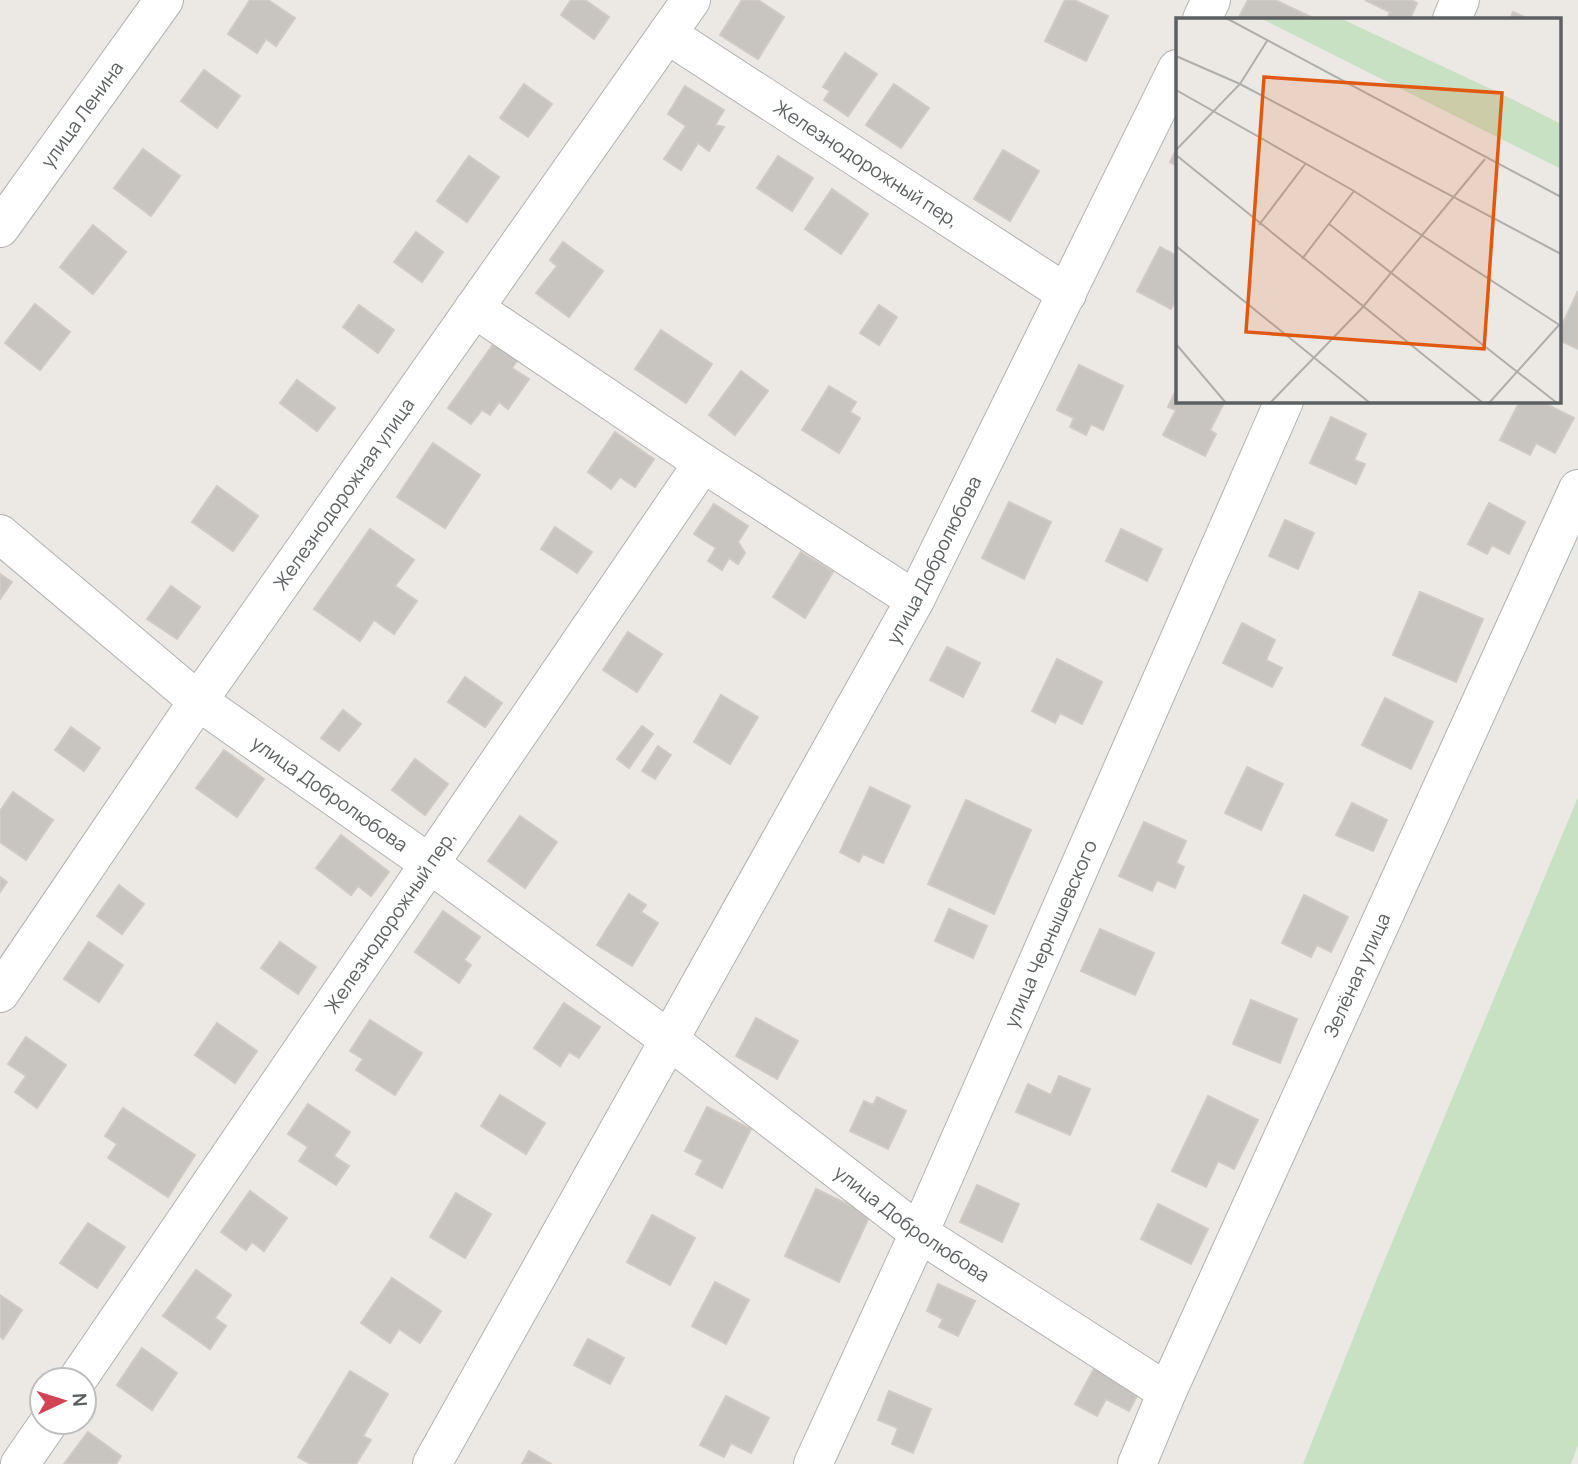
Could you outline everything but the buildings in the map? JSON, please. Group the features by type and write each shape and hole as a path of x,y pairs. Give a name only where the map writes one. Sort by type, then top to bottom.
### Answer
{"street":[{"name":"улица Ленина","path":"0,228 164,0"},
{"name":"Железнодорожная улица","path":"0,993 198,701 691,0"},
{"path":"1202,18 1211,0"},
{"path":"1452,18 1460,0"},
{"name":"Железнодорожный пер,","path":"667,34 1067,294"},
{"name":"улица Добролюбова","path":"432,1464 915,600 1176,71"},
{"path":"474,308 703,463 915,600"},
{"name":"улица Чернышевского","path":"813,1464 919,1233 1284,402"},
{"name":"Железнодорожный пер,","path":"88,1366 703,463"},
{"name":"Зелёная улица","path":"1137,1464 1167,1392 1578,489"},
{"name":"улица Добролюбова","path":"0,534 198,701 429,864 668,1039 919,1233 1167,1392"},
{"path":"20,1464 39,1436"}],"green space":[{"path":"1578,797 1578,1445 1571,1464 1303,1464 1378,1276"}]}
